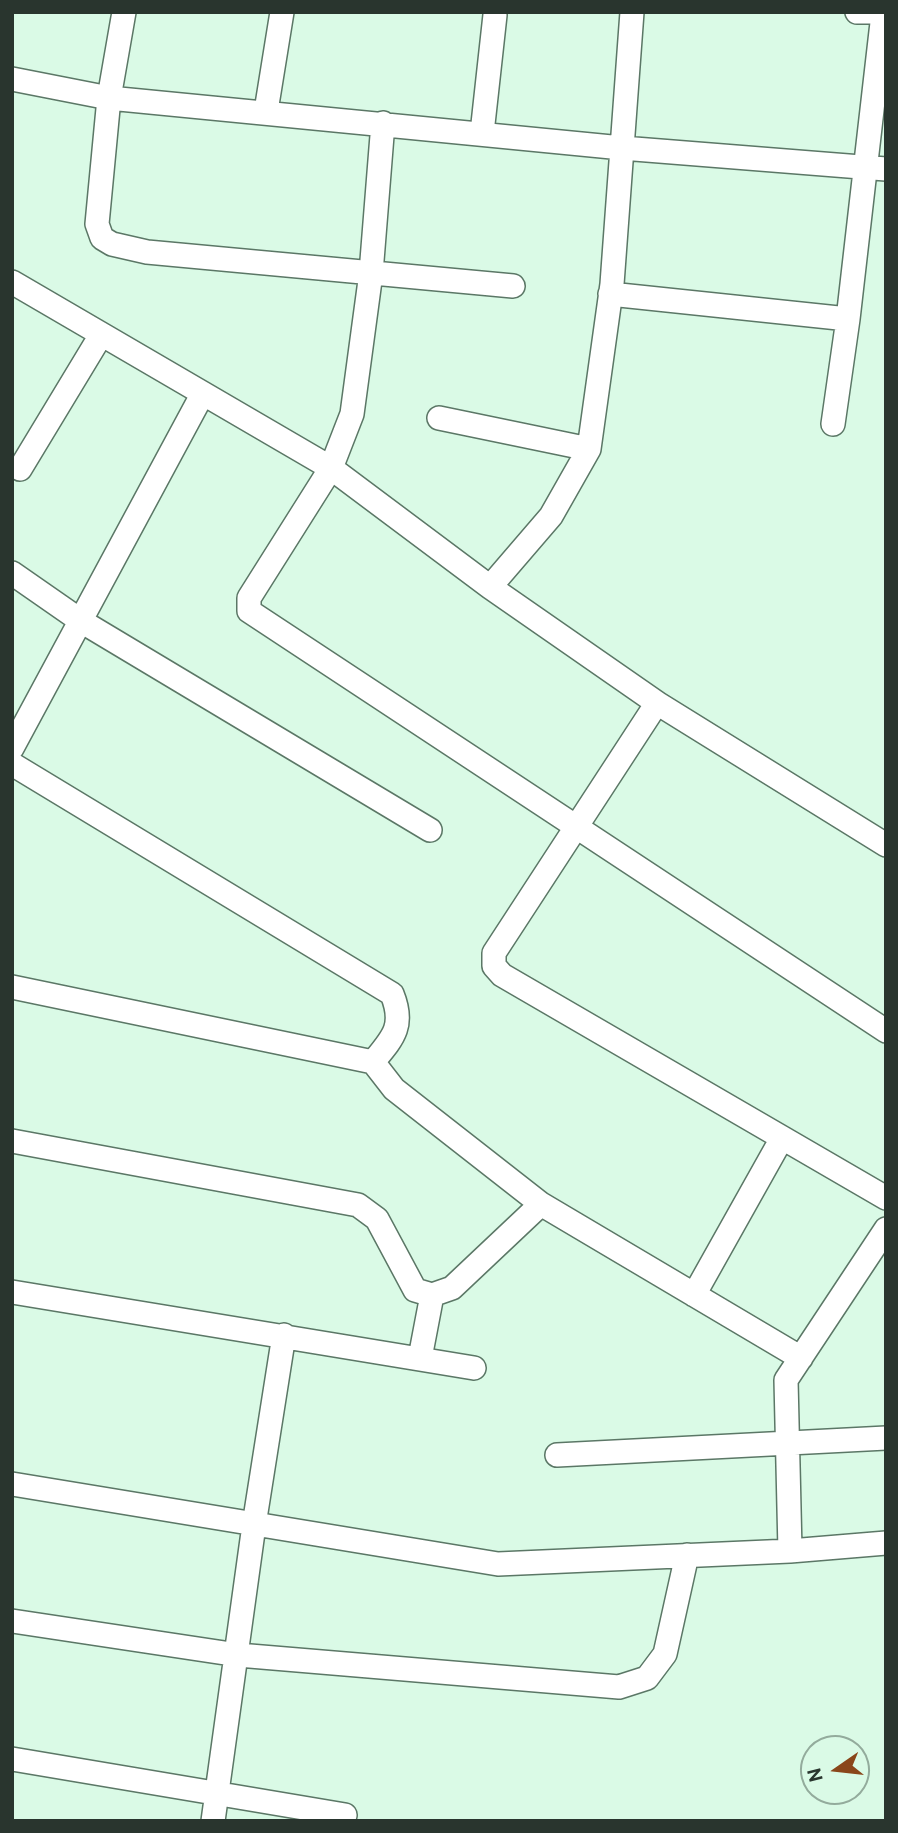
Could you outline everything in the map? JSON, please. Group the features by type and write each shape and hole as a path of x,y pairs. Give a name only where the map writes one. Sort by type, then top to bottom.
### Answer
{"street":[{"path":"124,12 109,98 97,224 102,238 112,244 147,251 513,286"},
{"path":"266,111 282,12"},
{"path":"490,587 551,516 589,449 610,294 632,12"},
{"path":"833,424 875,168 884,14 856,12"},
{"path":"482,134 495,15"},
{"path":"12,79 109,98 266,111 622,148 875,168"},
{"path":"383,123 371,273 352,414 331,468 249,598 248,611 886,1031"},
{"path":"12,282 331,468 490,587 657,703 886,845"},
{"path":"610,294 849,318"},
{"path":"20,469 101,335"},
{"path":"12,748 202,395"},
{"path":"439,418 589,449"},
{"path":"12,573 81,621 430,830"},
{"path":"657,703 494,953 495,966 502,975 886,1198"},
{"path":"12,764 392,994 400,1012 393,1039 373,1062"},
{"path":"12,987 373,1062 394,1089 541,1204 801,1358"},
{"path":"694,1294 782,1138"},
{"path":"12,1141 358,1205 377,1219 415,1290 432,1295 452,1288 541,1204"},
{"path":"790,1551 786,1380 886,1229"},
{"path":"12,1293 284,1335 474,1368"},
{"path":"420,1358 432,1295"},
{"path":"213,1821 254,1525 284,1335"},
{"path":"556,1455 886,1438"},
{"path":"12,1484 498,1564 790,1551 886,1543"},
{"path":"12,1621 237,1655 620,1687 647,1678 665,1654 687,1555"},
{"path":"12,1759 345,1815"}]}
